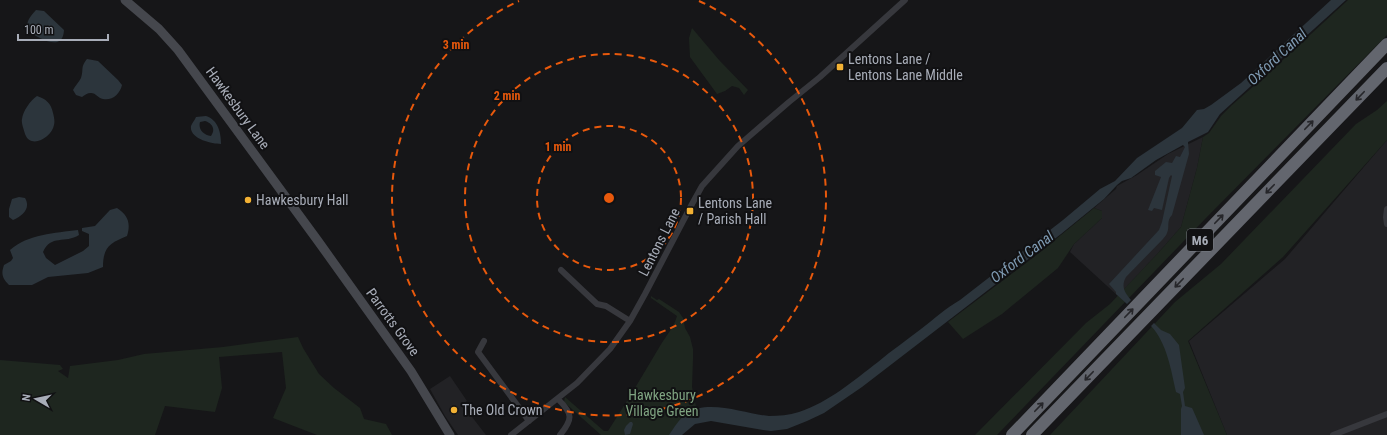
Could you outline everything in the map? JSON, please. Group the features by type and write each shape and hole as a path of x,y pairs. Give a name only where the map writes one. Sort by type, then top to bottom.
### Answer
{"highway":[{"name":"M6","path":"1012,435 1387,44"},
{"name":"M6","path":"1032,435 1387,68"}],"main road":[{"name":"Hawkesbury Lane","path":"125,0 159,29 178,50 318,241"},
{"name":"Parrotts Grove","path":"318,241 411,371 450,435"}],"street":[{"name":"Lentons Lane","path":"511,435 577,383 610,349 630,321 702,186 738,146 820,77 905,0"},
{"path":"1387,209 1387,224"},
{"path":"564,271 597,304 606,306 630,321"},
{"path":"484,341 478,352 529,421"},
{"path":"558,399 564,405 570,417 569,424 560,435"},
{"path":"1333,435 1387,414"}],"shaded area":[{"path":"1203,137 1197,168 1181,227 1118,296 1070,252 1074,244 1102,218 1102,211 1094,208 1116,189 1117,186 1137,175 1168,154"},
{"path":"1387,140 1387,435 1227,435 1189,341 1285,259"},
{"name":"The Old Crown","path":"450,376 467,401 462,404 486,435 458,435 445,416 430,389"}],"green space":[{"path":"1348,0 1387,0 1387,35 1206,218 997,435 975,435 1086,323 1110,304 1181,227 1197,168 1203,137 1209,133 1221,116 1232,105"},
{"path":"692,28 719,60 748,90 744,95 739,88 732,86 717,94 690,57 689,38"},
{"path":"1387,101 1387,140 1283,257 1188,341 1227,435 1050,435 1175,302 1221,264 1356,124 1377,110"},
{"path":"1094,208 1102,211 1102,218 1074,244 1058,268 1002,314 963,339 948,322 1034,257"},
{"name":"Hawkesbury Village Green","path":"651,296 657,300 659,299 679,312 683,318 693,349 692,387 698,416 675,435 601,435 564,402 565,397 604,431 608,431 676,320 677,316 651,298"},
{"path":"298,337 319,374 334,388 360,408 364,419 386,424 392,435 317,435 273,418 286,388 282,352 219,357 222,388 215,412 165,406 155,435 0,435 0,360 60,365 63,369 58,371 68,378 70,366 118,360 144,354 223,347"}],"water":[{"name":"Oxford Canal","path":"1331,0 1346,0 1220,114 1208,132 1188,142 1189,154 1172,215 1169,220 1167,233 1126,277 1124,289 1131,300 1127,304 1116,294 1109,284 1159,230 1172,176 1171,175 1169,178 1162,210 1154,208 1152,211 1148,210 1161,177 1155,175 1155,171 1166,162 1172,163 1176,156 1180,157 1185,147 1183,145 1156,160 1131,178 1122,181 1104,199 1061,234 862,387 824,413 787,429 771,431 711,421 695,424 682,435 669,435 683,416 695,409 716,407 759,415 784,415 810,408 831,397 960,300 1063,220 1100,189 1115,181 1137,158 1182,128 1197,110 1204,109 1211,105 1241,83"},
{"path":"36,10 44,11 64,30 63,37 60,41 50,42 28,31 27,25"},
{"path":"87,59 98,61 122,85 115,96 106,99 93,93 82,97 76,95 73,90 81,78 83,67"},
{"path":"37,96 49,104 54,118 54,125 46,137 41,140 32,141 28,139 25,134 22,121 27,106"},
{"path":"206,116 216,123 221,144 202,140 191,131 191,126 196,117","holes":["200,122 207,122 213,129 211,136 203,133 200,129"]},
{"path":"19,197 25,198 27,205 23,214 13,220 9,217 9,209 12,199"},
{"path":"117,208 128,220 129,227 127,236 116,241 106,250 103,260 103,267 88,273 48,277 32,285 9,285 5,280 2,273 4,265 13,258 10,250 17,245 33,237 78,230 79,235 74,238 54,241 46,246 43,252 46,258 55,265 83,251 89,246 89,234 82,231 82,228 95,226 110,210"},
{"path":"1154,323 1161,330 1170,334 1179,345 1185,388 1183,392 1185,406 1192,408 1204,435 1181,435 1182,406 1180,394 1176,392 1165,349 1161,340 1151,326"},
{"path":"630,422 633,424 630,434 625,435 624,430"}],"place":[{"name":"Lentons Lane / Lentons Lane Middle","path":"840,67"},
{"name":"Hawkesbury Hall","path":"248,200"},
{"name":"Lentons Lane / Parish Hall","path":"690,211"},
{"name":"The Old Crown","path":"454,410"}]}
